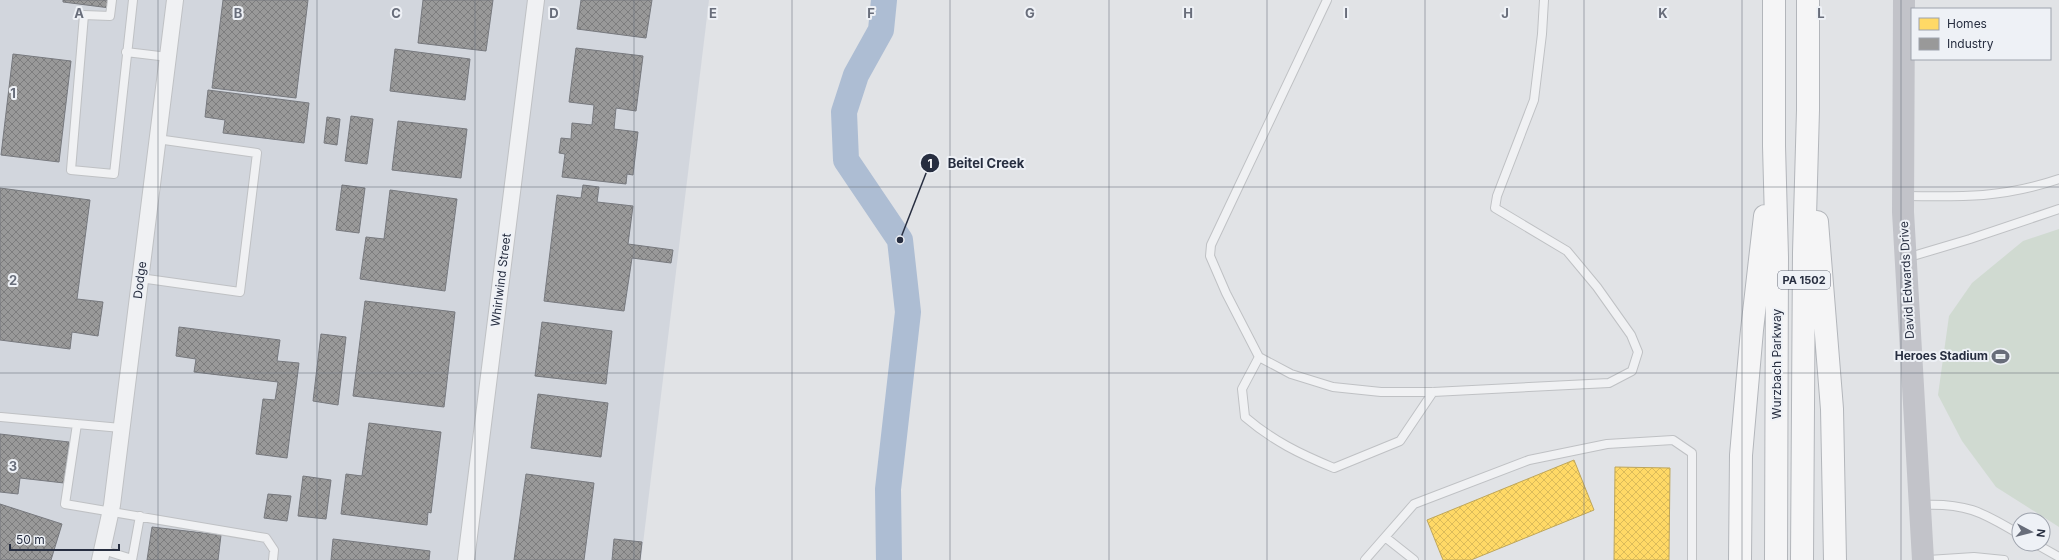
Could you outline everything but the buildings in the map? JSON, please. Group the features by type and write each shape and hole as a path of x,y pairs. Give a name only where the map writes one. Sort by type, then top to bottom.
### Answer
{"highway":[{"name":"Wurzbach Parkway","path":"1774,0 1774,146 1777,257 1776,560"},
{"name":"PA 1502","path":"1802,560 1804,253 1808,110 1808,0"},
{"path":"1808,110 1832,409 1835,560"},
{"path":"1740,560 1743,440 1752,330 1774,146"}],"street":[{"name":"Dodge","path":"101,555 111,512 175,0"},
{"name":"Whirlwind Street","path":"466,560 536,0"},
{"name":"David Edwards Drive","path":"1904,0 1903,196 1905,258 1924,560"}],"lane":[{"path":"112,0 110,16 84,15 71,170 114,174 126,52 133,0"},
{"path":"1327,0 1211,245 1210,256 1226,293 1259,357 1291,374 1332,387 1381,392 1433,392 1609,383 1632,371 1638,352 1631,335 1597,287 1566,251 1495,208 1497,196 1534,100 1542,41 1544,0"},
{"path":"126,52 168,57"},
{"path":"140,278 240,292 258,153 157,139"},
{"path":"1903,196 1954,197 2000,195 2032,188 2059,179"},
{"path":"1905,258 1970,239 2059,209"},
{"path":"1259,357 1242,390 1245,417 1262,432 1294,452 1334,468 1400,441 1433,392"},
{"path":"1,417 122,428"},
{"path":"77,424 65,504 266,538 274,550 273,560"},
{"path":"1365,560 1414,504 1529,460 1607,444 1672,440 1692,453 1692,560"},
{"path":"1920,505 1958,505 1993,518 2011,529"},
{"path":"101,555 132,559 140,516"},
{"path":"1385,537 1414,560"},
{"path":"2050,552 2059,557"},
{"path":"1928,560 1974,557 2004,560"}],"shaded area":[{"path":"0,0 709,0 641,560 0,560"},
{"name":"Heroes Stadium","path":"2059,229 2059,527 2051,522 2051,512 2035,512 1996,487 1962,441 1938,395 1949,316 1972,283 2023,241"}],"waterway":[{"path":"884,0 881,30 856,75 844,112 846,160 900,240 908,312 888,489 889,560"}],"place":[{"name":"Beitel Creek","path":"900,240"},
{"name":"Heroes Stadium","path":"2001,356"}]}
